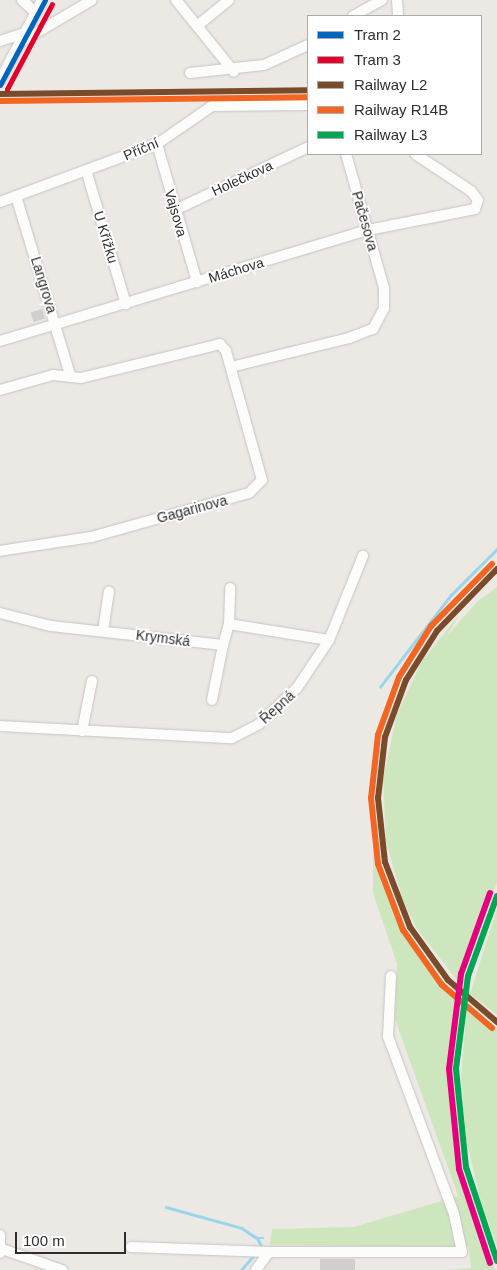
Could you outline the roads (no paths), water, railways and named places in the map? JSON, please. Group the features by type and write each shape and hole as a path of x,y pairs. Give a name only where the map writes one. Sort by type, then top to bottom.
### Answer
{"street":[{"path":"22,0 35,12"},
{"path":"0,80 42,0"},
{"path":"0,41 22,38 92,0"},
{"path":"176,0 234,72"},
{"path":"196,26 229,0"},
{"path":"354,15 364,4 382,0"},
{"path":"396,0 398,15"},
{"path":"190,74 234,72 264,65 307,45"},
{"name":"Příční","path":"0,202 157,144 212,106 307,105"},
{"name":"Vajsova","path":"157,144 197,282"},
{"name":"Holečkova","path":"175,210 307,147"},
{"name":"Pačesova","path":"231,367 372,329 384,308 384,288 346,155"},
{"name":"Máchova","path":"0,341 368,230 475,209 478,200 471,191 417,155"},
{"name":"U Křížku","path":"86,170 126,304"},
{"name":"Langrova","path":"16,196 70,375"},
{"name":"Gagarinova","path":"0,390 53,375 70,375 81,378 209,344 220,344 231,367 262,480 259,487 249,493 91,537 0,551"},
{"name":"Řepná","path":"0,726 232,738 259,724 297,688 329,640 363,556"},
{"path":"212,700 222,645 229,624 230,588"},
{"path":"103,631 109,590"},
{"name":"Krymská","path":"0,613 51,626 222,645"},
{"path":"229,624 329,640"},
{"path":"82,731 92,681"},
{"path":"131,1248 269,1252 462,1252 454,1214 388,1037 391,976"},
{"path":"0,1234 1,1251 62,1270"},
{"path":"256,1270 269,1252"}],"waterway":[{"path":"380,687 450,596 497,549"},
{"path":"166,1207 242,1228 257,1238"},
{"path":"261,1246 257,1238 263,1238"},
{"path":"241,1270 253,1256"}],"tram line":[{"name":"2","path":"0,85 45,0"},
{"name":"3","path":"7,89 52,4"}],"rail line":[{"name":"L2","path":"0,94 307,90"},
{"name":"R14B","path":"0,101 307,97"},
{"name":"R14B","path":"492,564 431,626 399,677 378,735 371,798 378,864 403,930 442,985 492,1028"},
{"name":"L2","path":"497,569 437,631 406,680 385,737 378,798 385,862 410,927 448,980 497,1022"},
{"name":"L3","path":"497,896 468,976 456,1069 466,1167 497,1261"}]}
